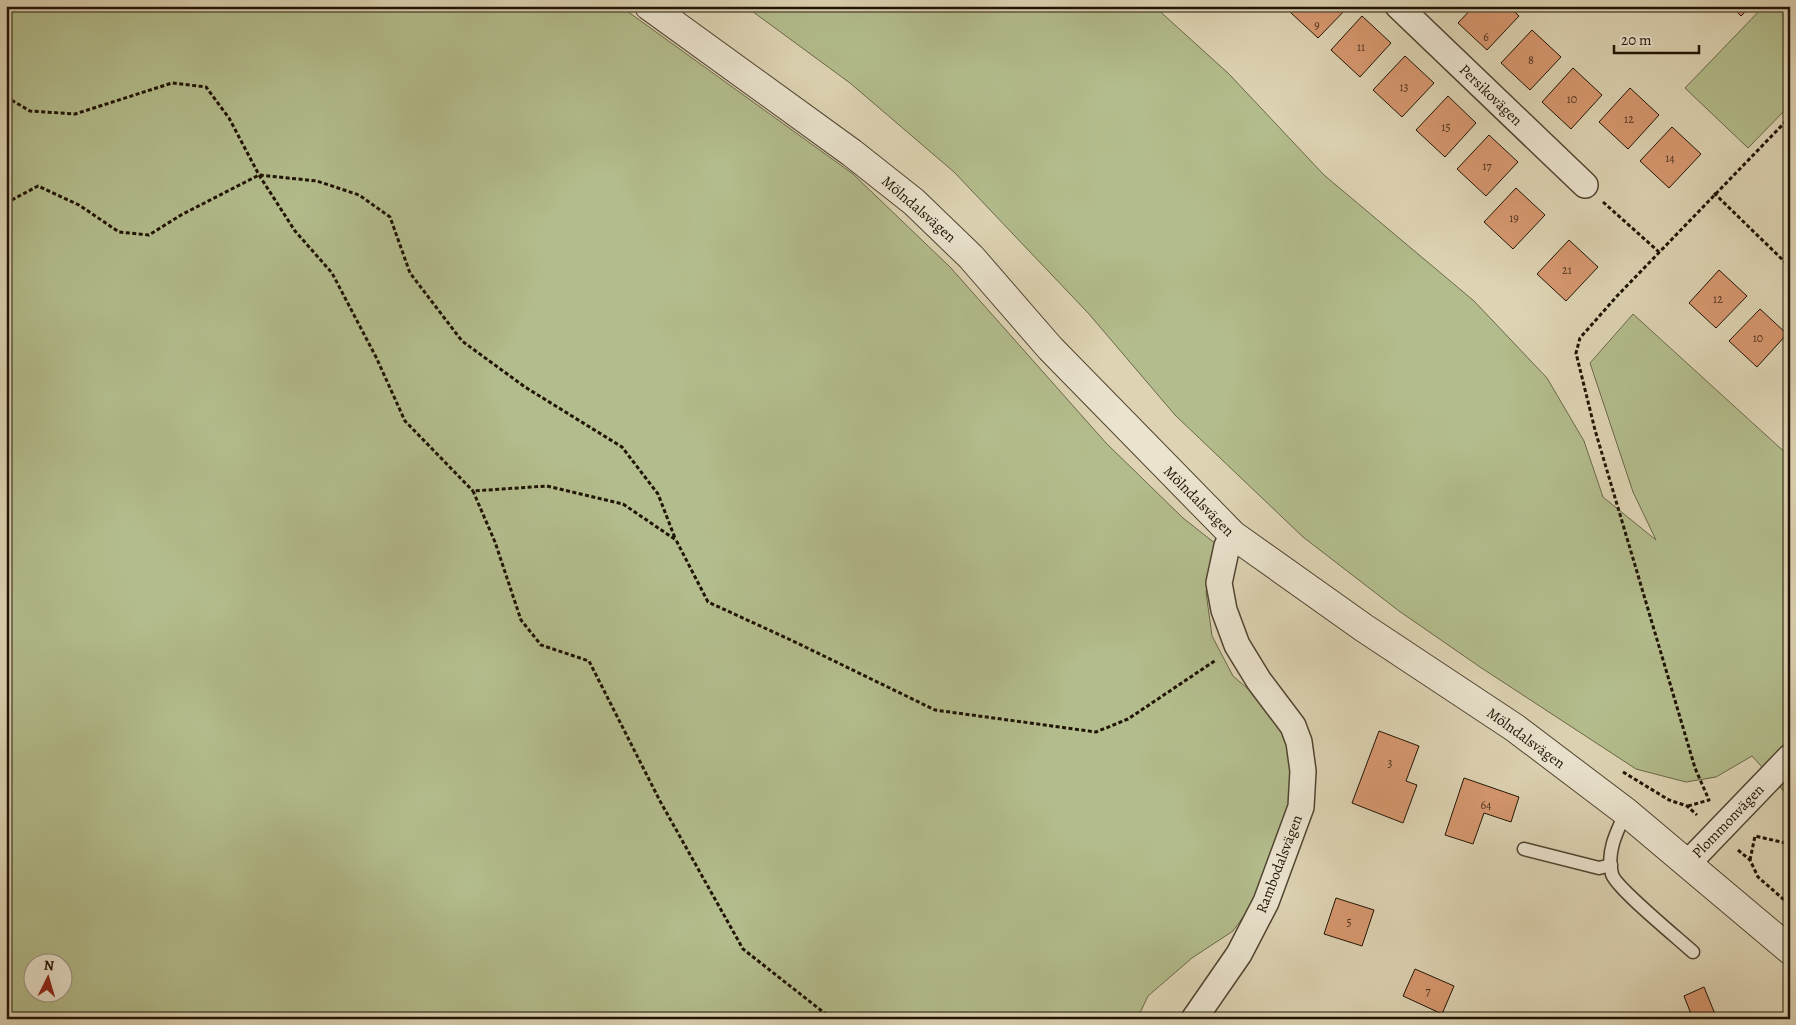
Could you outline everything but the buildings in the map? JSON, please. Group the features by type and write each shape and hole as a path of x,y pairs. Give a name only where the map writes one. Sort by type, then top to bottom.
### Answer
{"street":[{"name":"Mölndalsvägen","path":"649,6 852,153 914,202 971,256 1050,348 1233,535 1364,628 1514,728 1626,812 1790,950"},
{"name":"Persikovägen","path":"1398,6 1584,185"},
{"name":"Rambodalsvägen","path":"1194,1019 1239,954 1266,902 1301,807 1303,770 1299,742 1292,726 1259,681 1237,645 1224,610 1218,583 1227,546 1233,535"},
{"name":"Plommonvägen","path":"1688,863 1790,757"}],"lane":[{"path":"1626,812 1613,839 1610,865 1612,877 1693,952"},
{"path":"1524,849 1599,868 1610,865"}],"path":[{"path":"6,97 30,111 75,114 172,83 206,87 229,118 259,175 295,231 332,273 376,357 405,421 474,491 495,542 522,620 542,645 589,661 660,801 743,949 832,1019"},
{"path":"1687,806 1709,800 1695,768 1626,534 1576,353 1580,338 1714,193 1790,116"},
{"path":"6,203 38,186 79,205 120,232 149,235 181,215 259,175 325,184 359,195 390,217 410,273 462,341 525,387 622,447 658,494 676,540 708,602 935,710 1096,732 1128,719 1237,645"},
{"path":"1584,185 1659,252"},
{"path":"1714,193 1790,267"},
{"path":"474,491 547,486 624,504 676,540"},
{"path":"1617,768 1669,800 1687,806 1750,860 1758,877 1790,905"},
{"path":"1750,860 1754,836 1790,844"}],"green space":[{"path":"6,6 620,6 853,174 950,267 1106,443 1183,518 1216,544 1206,592 1212,636 1233,676 1277,714 1292,743 1288,838 1270,880 1233,931 1192,958 1148,996 1137,1019 6,1019"},
{"path":"745,6 1154,6 1229,74 1324,175 1474,301 1547,378 1584,441 1603,497 1656,540 1633,492 1590,363 1633,314 1790,457 1790,798 1752,756 1716,777 1686,782 1636,769 1480,667 1399,611 1303,537 1175,415 1089,314 954,172 850,83"},
{"path":"1764,6 1790,6 1790,105 1748,148 1685,88"}]}
